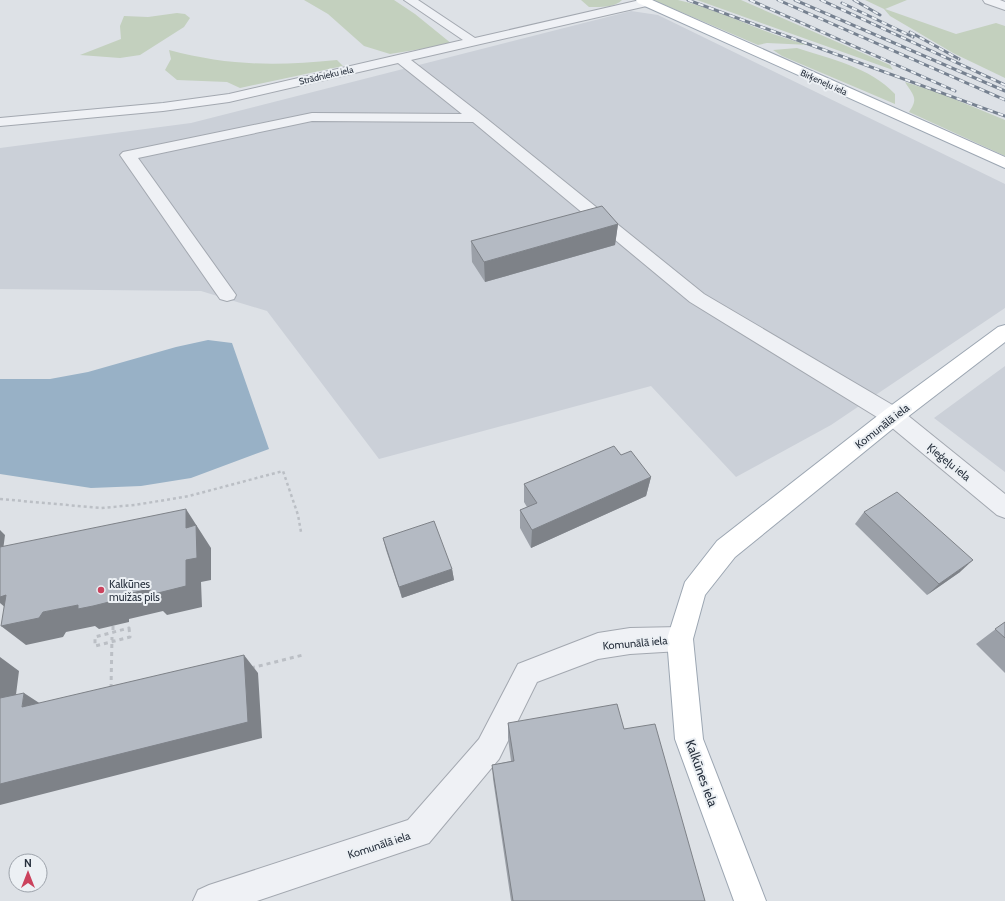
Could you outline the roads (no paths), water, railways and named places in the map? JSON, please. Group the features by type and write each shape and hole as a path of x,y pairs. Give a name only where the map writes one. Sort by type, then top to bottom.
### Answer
{"main road":[{"name":"Birķeneļu iela","path":"645,1 1005,164"},
{"name":"Komunālā iela","path":"680,640 694,590 726,549 893,416 1005,332"},
{"name":"Kalkūnes iela","path":"680,640 688,739 750,901"}],"street":[{"path":"410,0 472,42"},
{"path":"989,0 1005,6"},
{"name":"Strādnieku iela","path":"0,122 164,107 229,98 645,1"},
{"name":"Ķieģeļu iela","path":"400,58 477,118 697,298 893,416 1005,508"},
{"path":"227,295 128,155 312,117 477,118"},
{"name":"Komunālā iela","path":"209,901 418,832 489,749 528,673 598,646 630,641 680,640"}],"water":[{"path":"208,340 232,343 269,449 191,478 141,486 91,488 0,474 0,379 50,379 88,372 176,347"}],"railway":[{"path":"688,0 1005,116"},
{"path":"750,0 955,91"},
{"path":"778,0 1005,100"},
{"path":"795,0 1005,91"},
{"path":"821,0 1005,85"},
{"path":"854,0 880,15"},
{"path":"842,3 913,37"},
{"path":"910,32 959,59"}],"place":[{"name":"Kalkūnes muižas pils","path":"101,590"}]}
